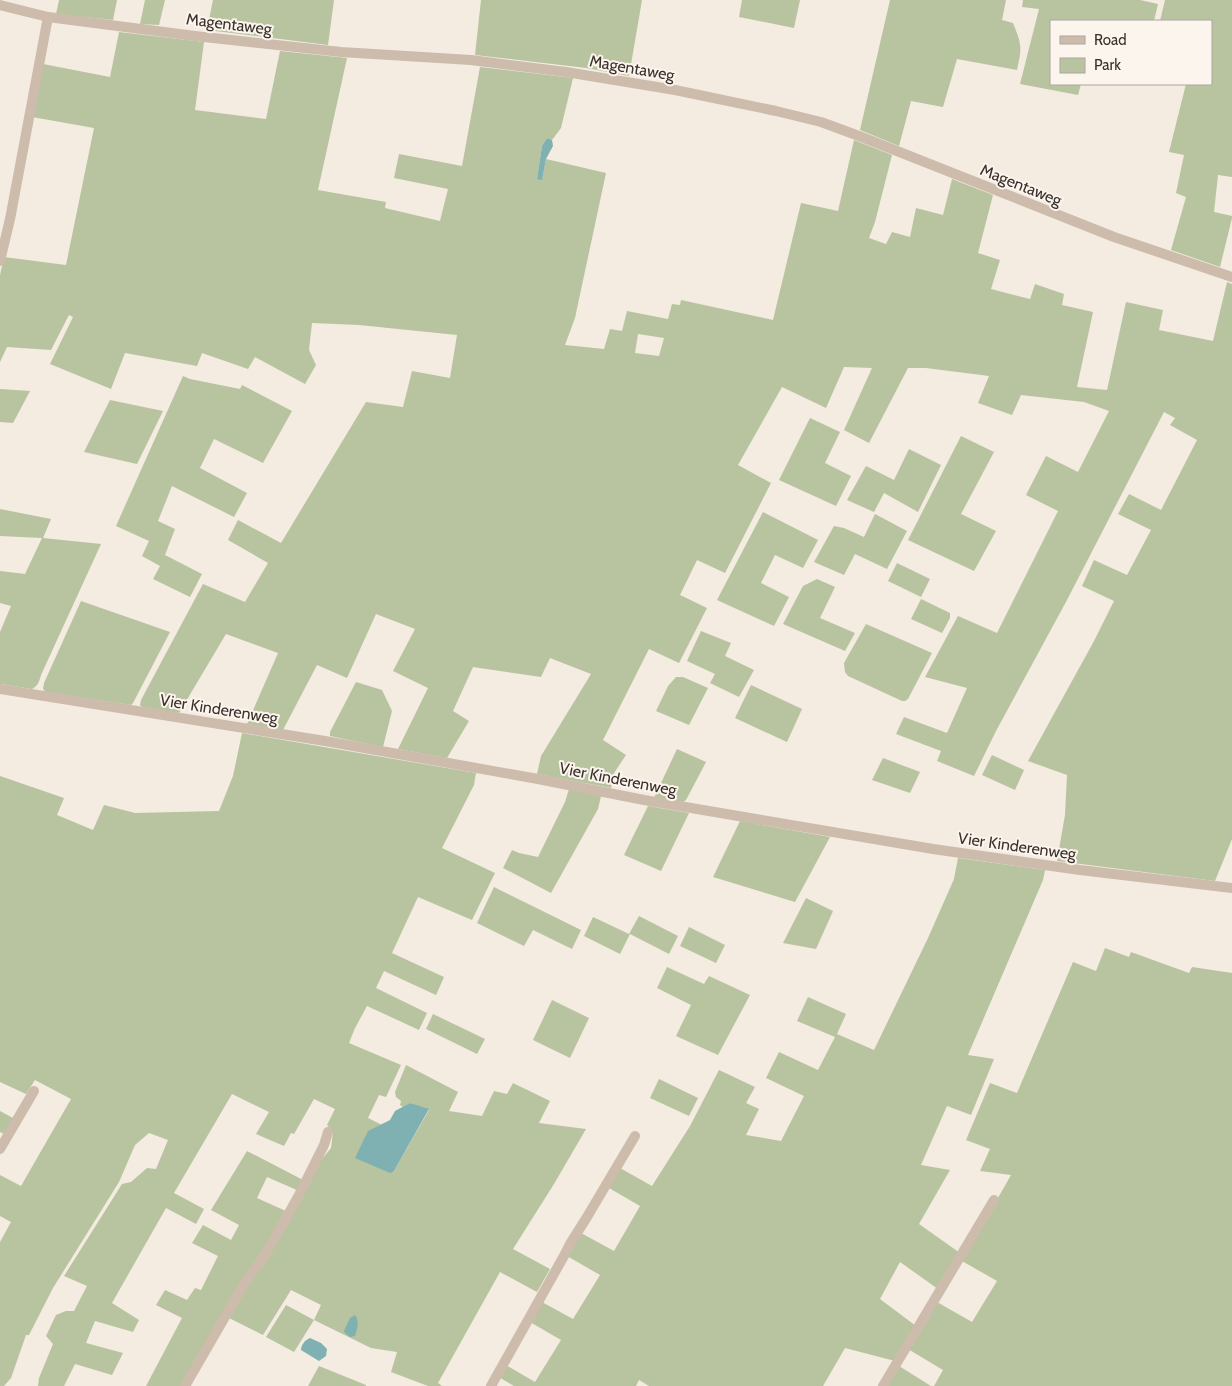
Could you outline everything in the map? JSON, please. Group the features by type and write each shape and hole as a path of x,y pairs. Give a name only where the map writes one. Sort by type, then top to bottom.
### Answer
{"street":[{"name":"Magentaweg","path":"0,5 48,16 195,36 370,54 471,60 566,72 674,90 776,111 820,122 1097,231 1232,277"},
{"path":"0,261 10,219 48,16"},
{"name":"Vier Kinderenweg","path":"0,689 325,741 644,800 933,850 1232,888"},
{"path":"0,1149 34,1091"},
{"path":"184,1386 244,1284 263,1258 298,1198 324,1145 328,1132"},
{"path":"491,1386 570,1244 635,1136"},
{"path":"883,1386 994,1200"}],"green space":[{"path":"59,0 117,0 113,20 56,14"},
{"path":"145,0 165,0 159,25 140,24"},
{"path":"213,0 334,0 328,45 207,30"},
{"path":"481,0 642,0 629,76 586,68 475,55"},
{"path":"742,0 800,0 794,28 739,17"},
{"path":"890,0 1006,0 1002,20 1013,23 1020,46 1017,70 957,59 943,107 911,101 899,146 860,130"},
{"path":"1023,0 1140,0 1158,4 1154,20 1050,20 1050,85 1081,85 1078,95 1020,84 1039,9 1022,7"},
{"path":"1165,0 1232,0 1232,177 1218,175 1214,212 1232,216 1232,218 1220,267 1171,250 1186,197 1176,193 1184,155 1169,152 1186,85 1212,85 1212,20 1160,20"},
{"path":"119,32 204,42 195,110 266,119 280,51 347,58 318,190 386,202 385,208 440,221 448,189 394,178 399,154 462,166 480,67 573,78 561,128 552,140 547,138 542,146 537,179 542,179 546,159 606,173 575,318 565,345 604,349 610,329 622,331 627,311 668,319 672,304 680,305 681,300 773,320 801,203 838,211 854,140 892,155 875,222 869,238 886,244 892,232 910,237 916,208 943,215 952,179 993,195 978,253 1000,260 991,289 1030,299 1035,284 1064,294 1062,305 1093,312 1077,387 1107,390 1126,302 1163,310 1159,330 1213,341 1227,282 1232,284 1232,839 1215,881 1057,861 1065,815 1067,775 1028,761 1114,601 1082,586 1094,560 1127,575 1151,530 1118,514 1129,494 1161,510 1197,440 1170,425 1175,418 1164,412 974,776 937,761 941,751 896,734 904,717 947,733 967,688 925,677 958,616 997,633 1058,511 1026,495 1046,456 1078,472 1109,411 1084,402 1021,395 1012,415 978,403 989,376 926,368 908,368 869,443 844,430 872,368 844,367 826,408 782,387 738,465 771,483 725,573 697,560 680,595 707,608 679,663 649,649 603,740 626,755 614,773 611,788 537,774 541,756 591,674 550,658 541,677 473,667 453,711 469,721 447,758 398,749 428,688 393,671 415,629 376,614 347,678 317,665 283,730 247,724 278,653 226,634 179,713 142,707 140,705 141,700 203,584 245,602 268,563 228,540 238,520 281,543 366,402 403,407 412,371 450,378 457,335 359,325 312,323 309,350 316,365 305,384 255,357 248,369 202,353 197,366 125,353 111,389 50,364 73,317 69,315 51,350 7,347 0,362 0,275 4,257 66,265 94,128 32,117 43,64 110,77","holes":["638,334 664,338 659,356 635,353"]},
{"path":"183,376 240,389 242,385 292,411 263,463 214,439 200,468 247,493 234,517 172,486 158,521 175,529 165,555 202,574 190,597 153,579 160,566 142,556 149,541 116,526"},
{"path":"0,389 30,391 13,423 0,422"},
{"path":"110,400 163,411 137,464 84,452"},
{"path":"810,418 840,432 825,463 851,476 836,506 779,480"},
{"path":"961,436 994,452 961,514 996,531 974,571 908,540"},
{"path":"909,449 941,465 918,512 884,493 874,512 847,500 866,466 894,480"},
{"path":"0,509 51,519 43,538 101,544 39,682 32,689 0,684 0,632 11,606 0,603 0,571 25,574 42,538 0,536"},
{"path":"763,512 818,540 803,568 775,555 761,583 789,597 774,626 717,600"},
{"path":"875,514 907,531 887,569 855,554 844,575 814,562 834,526 844,528 864,537"},
{"path":"897,563 930,579 921,597 888,581"},
{"path":"817,579 835,587 820,618 855,633 845,651 783,624 803,586"},
{"path":"921,599 950,613 950,618 942,633 911,619"},
{"path":"81,601 170,632 131,705 46,692 43,689"},
{"path":"866,624 932,653 908,699 905,701 848,676 845,672 844,663"},
{"path":"701,631 731,643 725,656 754,670 739,697 710,683 715,674 687,661"},
{"path":"676,677 683,677 708,688 689,725 656,711 668,686"},
{"path":"356,682 382,690 392,711 383,747 330,736 330,732"},
{"path":"751,685 802,709 787,742 735,718"},
{"path":"242,733 476,773 474,785 442,848 495,873 472,920 418,897 392,953 444,977 436,995 384,971 376,988 427,1013 419,1030 367,1006 349,1043 401,1065 386,1097 379,1095 368,1118 382,1125 368,1132 394,1171 429,1110 410,1103 403,1107 400,1105 401,1101 396,1097 395,1092 406,1065 458,1092 449,1111 482,1116 494,1091 507,1094 513,1083 550,1101 539,1123 586,1129 513,1249 550,1269 537,1292 500,1272 438,1383 442,1386 428,1386 391,1372 397,1352 371,1348 314,1320 321,1305 291,1290 263,1335 227,1317 314,1169 331,1148 333,1132 327,1125 335,1109 314,1099 294,1134 291,1133 284,1146 256,1134 269,1112 232,1094 174,1193 204,1209 196,1224 166,1208 112,1303 139,1320 133,1332 95,1321 86,1343 123,1353 112,1375 75,1364 64,1386 38,1386 39,1378 53,1344 46,1336 56,1315 66,1311 74,1311 87,1286 64,1276 122,1184 131,1182 147,1168 156,1169 168,1140 149,1133 135,1145 119,1182 53,1288 29,1335 26,1335 11,1378 4,1386 0,1386 0,1242 11,1222 0,1216 0,1175 21,1186 71,1099 35,1080 26,1094 0,1082 0,776 64,798 57,815 93,830 104,805 135,813 219,811 233,776"},
{"path":"677,749 706,762 686,800 683,802 654,798"},
{"path":"992,755 1024,770 1015,790 982,775"},
{"path":"883,758 920,772 910,793 872,780"},
{"path":"569,789 601,796 598,809 551,893 503,868 512,850 538,857 565,802"},
{"path":"648,806 689,813 661,871 624,855"},
{"path":"740,821 830,837 795,902 713,877"},
{"path":"958,858 1045,870 1043,880 968,1055 994,1059 971,1115 947,1106 921,1165 950,1170 919,1224 960,1253 938,1289 900,1262 880,1299 916,1326 895,1361 845,1348 823,1386 649,1386 639,1380 636,1386 514,1386 497,1376 504,1364 535,1382 561,1340 530,1322 542,1302 573,1319 600,1275 567,1256 581,1233 614,1251 640,1206 609,1188 620,1168 652,1186 690,1126 719,1070 755,1087 746,1103 759,1109 746,1135 781,1141 804,1096 766,1078 779,1052 818,1070 835,1037 797,1021 808,997 846,1014 837,1034 874,1050 954,879"},
{"path":"494,887 581,930 572,949 533,930 524,946 477,923"},
{"path":"806,898 833,911 816,949 783,943"},
{"path":"639,916 678,936 669,954 630,934 620,954 584,936 593,917 629,934"},
{"path":"689,927 725,945 716,963 680,946"},
{"path":"1105,948 1129,957 1131,952 1189,973 1192,967 1232,973 1232,1386 934,1386 943,1370 908,1349 937,1302 972,1322 997,1281 962,1261 1011,1175 980,1171 990,1149 966,1140 990,1083 1017,1093 1073,962 1096,971"},
{"path":"667,967 704,984 709,976 750,995 718,1055 676,1036 691,1005 657,988"},
{"path":"552,1000 589,1018 570,1058 533,1040"},
{"path":"433,1014 485,1039 477,1054 426,1029"},
{"path":"659,1079 698,1098 689,1116 650,1098"},
{"path":"0,1111 13,1118 4,1134 0,1132"},
{"path":"247,1151 305,1181 299,1191 267,1177 257,1198 288,1212 183,1386 146,1386 182,1318 156,1305 165,1290 187,1300 195,1288 201,1290 218,1256 192,1243 203,1225 231,1240 239,1225 211,1210"},
{"path":"286,1305 314,1320 294,1352 266,1337"},
{"path":"319,1366 366,1385 366,1386 308,1386"},
{"path":"899,1366 931,1386 886,1386"}],"water":[{"path":"547,138 552,140 553,146 546,159 542,180 537,179 542,146"},
{"path":"410,1103 429,1109 394,1171 390,1173 355,1158 368,1131 390,1120 395,1111"},
{"path":"355,1315 358,1322 357,1328 355,1336 350,1337 344,1331 350,1318"},
{"path":"310,1338 321,1343 327,1349 326,1356 319,1361 301,1350 306,1340"}]}
